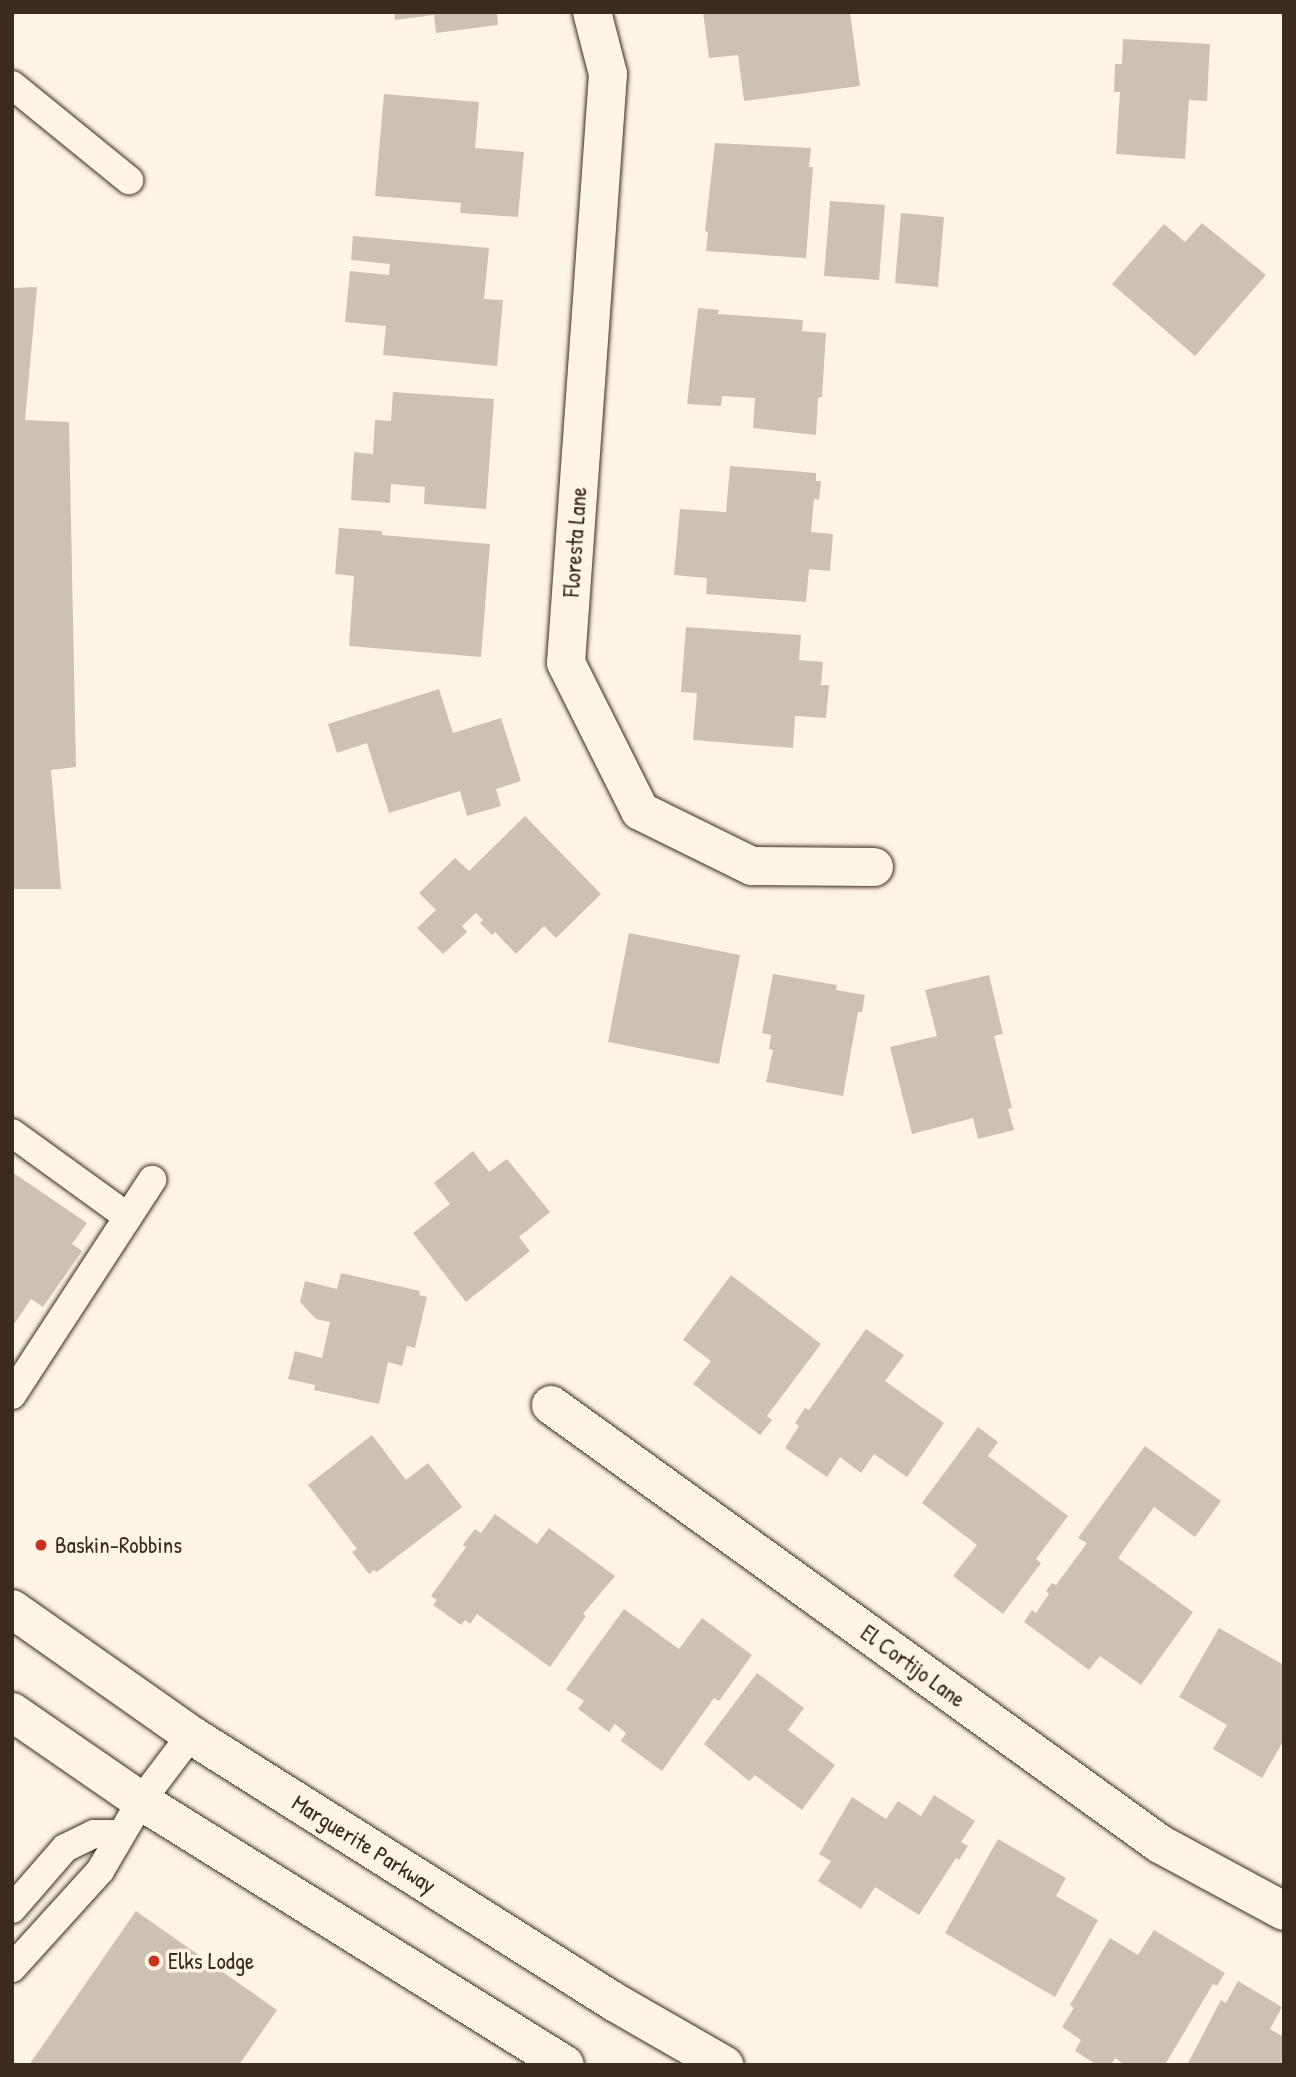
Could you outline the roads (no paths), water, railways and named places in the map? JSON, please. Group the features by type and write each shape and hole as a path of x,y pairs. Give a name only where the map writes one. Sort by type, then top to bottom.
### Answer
{"street":[{"name":"Floresta Lane","path":"592,12 608,74 566,663 640,811 752,866 874,867"},
{"name":"El Cortijo Lane","path":"551,1405 1160,1844 1284,1912"},
{"name":"Marguerite Parkway","path":"12,1609 191,1735 616,2003 724,2065"},
{"path":"12,1712 141,1801 565,2065"}],"lane":[{"path":"12,85 129,180"},
{"path":"12,1133 128,1217"},
{"path":"12,1395 152,1180"},
{"path":"12,1968 100,1871 141,1801 191,1735"},
{"path":"12,1909 65,1848 94,1834 121,1834"}],"place":[{"name":"Baskin-Robbins","path":"41,1545"},
{"name":"Elks Lodge","path":"154,1961"}]}
